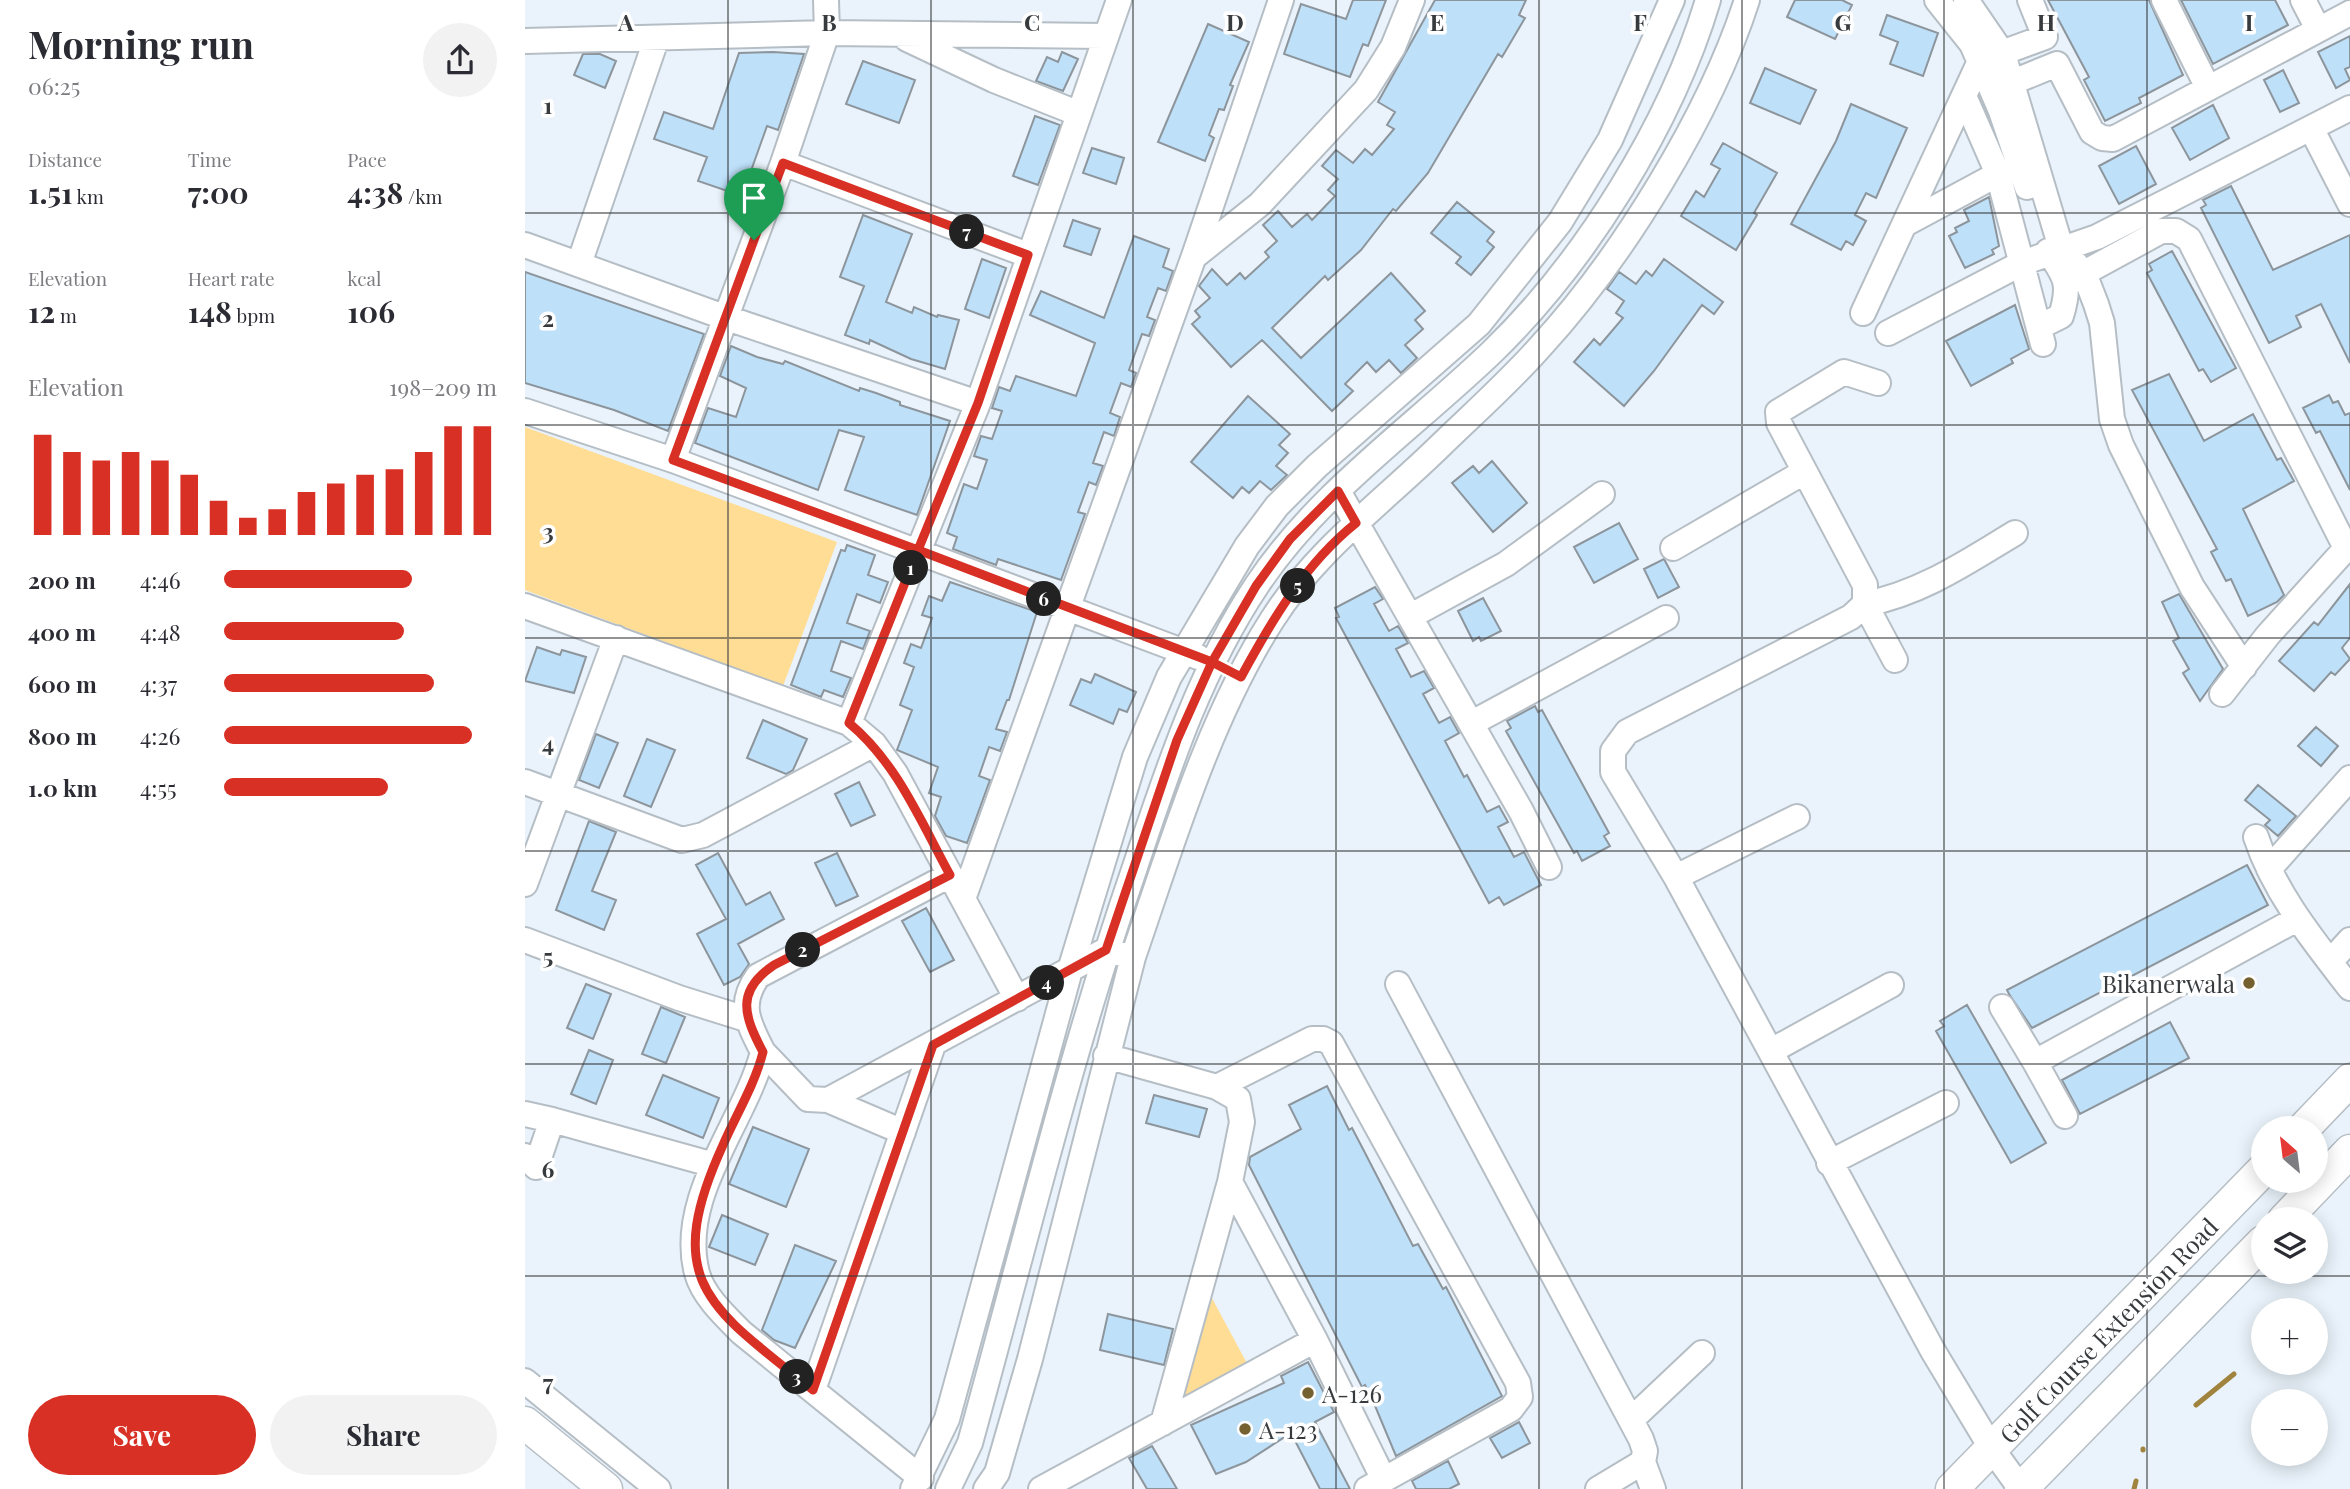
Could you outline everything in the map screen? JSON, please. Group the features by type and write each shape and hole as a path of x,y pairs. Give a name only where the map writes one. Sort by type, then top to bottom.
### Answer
{"main road":[{"path":"2315,1116 2350,1080"},
{"path":"2296,1207 2350,1151"},
{"name":"Golf Course Extension Road","path":"1952,1489 2251,1182"},
{"name":"Golf Course Extension Road","path":"2021,1489 2251,1254"},
{"path":"525,1423 606,1489"},
{"path":"525,1444 582,1489"}],"street":[{"path":"673,460 783,163 827,33 826,0"},
{"path":"849,723 978,403 1077,113 1119,0"},
{"path":"963,899 1194,256 1281,0"},
{"path":"1194,256 1260,204 1366,90 1393,47 1412,0"},
{"path":"763,1052 714,1166 695,1223 698,1275 727,1318 813,1390 917,1484 947,1419 1070,970 1135,757 1152,714 1184,652 1247,546 1277,506 1317,466 1479,324 1560,222 1610,140 1672,0"},
{"path":"948,1489 970,1443 1106,950 1177,740 1212,662 1256,586 1290,539 1338,491 1495,349 1562,271 1627,180 1666,107 1708,0"},
{"path":"997,1484 1133,957 1174,840 1228,702 1272,619 1332,543 1541,347 1627,237 1703,102 1738,27 1747,0"},
{"path":"1937,0 1972,44 1992,58 2013,82 2055,251 2084,273 2102,323 2108,394 2121,445 2192,587 2244,667"},
{"path":"1964,96 1998,174 2041,335 2061,317 2068,295 2061,265 2005,124 1992,58 1966,0"},
{"path":"2030,0 2057,64 2092,132 2102,138 2113,139 2207,86 2350,13"},
{"path":"2164,0 2207,86"},
{"path":"2303,0 2318,29"},
{"path":"525,41 656,40 827,33 900,36 1105,36"},
{"path":"900,36 994,80 1077,113"},
{"path":"1863,313 1964,96 1992,58 2045,37"},
{"path":"579,264 656,40"},
{"path":"2013,82 2057,64"},
{"path":"1888,333 2022,262 2097,237 2350,108"},
{"path":"2311,128 2350,204"},
{"path":"783,163 1028,255"},
{"path":"1906,223 1998,174"},
{"path":"2084,273 2161,231 2176,231 2189,239 2348,546 2267,635 2223,694"},
{"path":"525,245 725,317 978,403"},
{"path":"1878,383 1844,372 1778,412 1779,423 1865,585 1865,604 1895,660"},
{"path":"525,411 673,460 918,550 1212,662 1241,677"},
{"path":"1673,548 1804,472"},
{"path":"1338,491 1472,723 1549,867"},
{"path":"1411,616 1506,564 1602,494"},
{"path":"2015,533 1923,587 1896,598 1865,604 1851,617 1627,732 1613,751 1613,772 1676,877 1933,1351 1992,1449 2021,1489"},
{"path":"525,606 849,723 874,744 895,773 1017,999"},
{"path":"1472,723 1666,618"},
{"path":"525,884 616,638"},
{"path":"525,782 682,840 713,830 874,744"},
{"path":"2269,869 2350,778"},
{"path":"1676,877 1797,817"},
{"path":"2256,837 2269,869 2297,919 2350,988"},
{"path":"903,1132 828,1100 809,1099 763,1052 746,1019 750,988 758,976 950,875"},
{"path":"2035,1062 2297,919"},
{"path":"525,940 679,998 746,1019"},
{"path":"2330,962 2350,940"},
{"path":"828,1100 1106,950 1133,957"},
{"path":"1398,984 1631,1420 1645,1451 1643,1462 1653,1489"},
{"path":"1771,1051 1891,985"},
{"path":"2002,1007 2065,1116"},
{"path":"1217,1087 1312,1039 1323,1039 1331,1044 1518,1383 1520,1397 1511,1409 1375,1484 1315,1340 1230,1182"},
{"path":"813,1390 933,1045"},
{"path":"1106,1056 1217,1087 1238,1099 1242,1111 1230,1182 1163,1423"},
{"path":"1829,1163 1946,1103"},
{"path":"525,1114 714,1166"},
{"path":"529,1168 552,1120"},
{"path":"974,1320 1001,1331"},
{"path":"1041,1489 1315,1340"},
{"path":"1631,1420 1703,1353"},
{"path":"525,1381 658,1489"},
{"path":"947,1419 970,1443 997,1484"},
{"path":"1598,1489 1643,1462"}],"shaded area":[{"path":"525,427 837,542 783,686 525,590"},
{"path":"1206,1287 1250,1369 1171,1414"}],"building":[{"path":"1353,0 1386,0 1368,46 1363,44 1350,77 1284,54 1301,4 1346,19"},
{"path":"1435,0 1526,0 1519,15 1525,18 1502,57 1498,54 1428,173 1396,211 1393,209 1361,250 1328,280 1325,276 1272,328 1301,358 1391,273 1425,311 1415,320 1423,329 1405,345 1417,358 1401,373 1389,360 1376,372 1367,362 1345,384 1353,391 1332,411 1262,340 1231,367 1192,324 1200,317 1195,311 1210,298 1199,286 1212,269 1227,285 1240,273 1245,279 1269,257 1265,252 1277,241 1263,225 1278,211 1292,227 1307,214 1312,220 1335,196 1328,190 1338,179 1322,166 1336,150 1353,163 1365,149 1372,155 1394,129 1387,125 1395,112 1378,102"},
{"path":"1795,0 1842,0 1852,5 1835,39 1787,17"},
{"path":"2048,0 2149,0 2183,75 2139,98 2141,103 2105,121 2084,80 2089,77"},
{"path":"2181,0 2275,0 2288,25 2213,64"},
{"path":"1887,15 1938,33 1923,76 1890,64 1898,42 1880,35"},
{"path":"1208,24 1249,42 1230,85 1233,86 1224,110 1219,109 1209,135 1214,138 1205,161 1158,142"},
{"path":"2350,36 2350,67 2345,69 2350,80 2336,88 2318,52"},
{"path":"1062,52 1078,59 1063,91 1036,81 1047,57 1058,62"},
{"path":"739,53 804,54 778,130 767,126 742,196 698,181 707,157 654,139 664,112 713,129"},
{"path":"583,54 600,54 616,61 605,88 574,75"},
{"path":"863,61 915,80 899,123 846,104"},
{"path":"1765,68 1816,90 1800,124 1750,103"},
{"path":"2283,70 2299,103 2280,112 2264,80"},
{"path":"1851,104 1907,128 1876,198 1866,193 1855,215 1866,221 1853,245 1846,241 1841,250 1791,224 1836,141"},
{"path":"2213,105 2229,138 2190,160 2172,128"},
{"path":"1035,116 1060,125 1038,185 1013,176"},
{"path":"1723,143 1777,173 1736,250 1681,216 1696,191 1704,197 1720,169 1711,164"},
{"path":"2136,146 2156,184 2119,204 2099,166"},
{"path":"1092,148 1124,158 1116,184 1083,173"},
{"path":"2231,186 2273,270 2350,235 2350,363 2321,304 2296,316 2301,327 2269,343 2201,208 2206,205 2203,200"},
{"path":"1989,197 1999,246 1992,250 1994,254 1965,268 1949,236 1957,232 1955,228 1969,221 1964,210"},
{"path":"1457,202 1494,232 1487,241 1494,247 1471,275 1456,263 1461,257 1431,233"},
{"path":"863,215 912,234 886,302 912,313 914,307 937,317 938,315 959,320 945,369 911,359 870,340 869,344 845,335 864,286 840,277"},
{"path":"1073,220 1100,229 1091,255 1064,246"},
{"path":"1134,236 1169,249 1163,267 1173,271 1166,291 1158,288 1147,317 1155,320 1149,336 1142,334 1129,370 1136,373 1131,387 1121,383 1110,413 1120,417 1114,436 1104,432 1093,463 1103,466 1096,485 1089,482 1078,512 1085,514 1061,580 998,559 996,565 953,549 957,537 947,533 964,484 977,489 987,460 974,456 981,436 992,439 1002,411 992,408 999,387 1010,391 1016,376 1076,396 1095,343 1030,315 1041,291 1104,318"},
{"path":"2172,251 2236,368 2211,382 2203,369 2199,371 2147,273 2152,270 2149,264"},
{"path":"982,259 1006,268 989,318 965,309"},
{"path":"1664,259 1723,302 1714,314 1702,305 1654,371 1624,406 1574,362 1594,339 1600,345 1623,318 1616,313 1624,301 1607,289 1619,272 1636,284 1646,271 1652,276"},
{"path":"525,272 704,334 668,431 614,410 525,383"},
{"path":"2015,305 2029,349 2011,359 2013,363 1971,386 1946,341"},
{"path":"731,346 757,357 783,364 785,361 859,391 860,388 876,393 900,402 900,405 950,421 917,515 845,490 864,437 839,430 818,490 695,443 708,408 736,417 746,388 720,376"},
{"path":"2169,374 2204,441 2253,414 2277,460 2281,458 2294,481 2243,509 2284,595 2277,602 2248,616 2231,579 2226,581 2211,552 2217,549 2132,390"},
{"path":"2329,395 2333,403 2338,401 2345,415 2350,413 2350,490 2320,431 2316,433 2303,408"},
{"path":"1248,396 1290,434 1279,445 1288,453 1276,466 1287,475 1271,490 1260,481 1249,493 1242,487 1233,498 1191,462"},
{"path":"1492,461 1527,503 1493,532 1452,483 1473,466 1479,473"},
{"path":"1619,523 1638,559 1594,583 1574,547"},
{"path":"847,545 875,555 868,575 888,582 880,603 857,594 847,623 870,631 863,649 841,641 831,671 851,678 843,697 824,690 821,697 791,685 841,550 845,551"},
{"path":"1664,559 1679,587 1658,598 1644,569"},
{"path":"950,582 1037,612 1009,700 996,729 1007,732 1000,751 989,747 979,776 990,780 967,843 946,836 935,816 941,797 929,793 938,767 897,750 912,710 900,705 914,667 904,663 911,644 921,648 932,618 922,615 929,596 942,601"},
{"path":"2350,584 2350,638 2342,648 2350,659 2335,675 2331,672 2314,691 2279,661 2314,622 2318,625"},
{"path":"1375,587 1383,599 1374,604 1389,631 1398,626 1408,643 1396,649 1411,677 1424,671 1434,688 1423,694 1439,723 1450,717 1459,733 1445,741 1464,777 1467,775 1487,812 1499,806 1508,822 1498,827 1514,857 1524,852 1541,885 1504,905 1499,897 1489,903 1336,618 1339,617 1335,608"},
{"path":"2179,594 2223,669 2200,701 2183,673 2189,669 2173,641 2179,638 2162,602"},
{"path":"1483,598 1501,631 1481,641 1479,637 1473,641 1458,611"},
{"path":"537,647 560,655 562,650 586,657 574,693 525,681"},
{"path":"1095,674 1136,692 1127,712 1119,709 1113,724 1070,705 1081,679 1091,683"},
{"path":"1535,706 1538,712 1542,710 1609,833 1604,836 1610,846 1582,861 1577,851 1574,853 1506,731 1511,728 1507,721"},
{"path":"763,720 807,739 793,770 786,774 747,758"},
{"path":"2316,727 2338,746 2321,766 2298,746"},
{"path":"596,734 618,743 599,788 579,780"},
{"path":"647,739 675,750 651,807 624,796"},
{"path":"859,782 875,815 851,826 835,794"},
{"path":"2258,785 2296,816 2278,836 2265,825 2270,820 2245,800"},
{"path":"589,821 616,832 592,891 616,900 604,930 556,910"},
{"path":"718,853 746,905 770,892 784,919 738,944 749,964 740,977 724,985 697,934 726,919 696,865"},
{"path":"837,853 858,896 836,906 815,863"},
{"path":"2247,865 2268,905 2032,1028 2009,994 2007,990"},
{"path":"926,908 954,960 930,972 902,921"},
{"path":"586,984 611,994 593,1039 567,1028"},
{"path":"1967,1005 2046,1143 2011,1163 1936,1031 1944,1026 1940,1021"},
{"path":"661,1007 685,1017 666,1063 642,1054"},
{"path":"2170,1022 2189,1058 2080,1114 2062,1080"},
{"path":"589,1050 613,1060 596,1104 571,1094"},
{"path":"663,1075 719,1098 703,1138 646,1115"},
{"path":"1327,1086 1349,1130 1352,1128 1413,1246 1418,1244 1443,1289 1446,1287 1502,1396 1396,1456 1365,1385 1362,1387 1249,1165 1250,1157 1301,1129 1289,1105"},
{"path":"1154,1095 1207,1109 1199,1137 1146,1123"},
{"path":"753,1127 809,1149 786,1207 729,1184"},
{"path":"722,1215 768,1234 755,1265 709,1247"},
{"path":"795,1245 836,1261 795,1348 774,1340 762,1330"},
{"path":"1108,1314 1173,1329 1164,1365 1100,1350"},
{"path":"1308,1362 1334,1412 1315,1422 1350,1489 1320,1489 1291,1433 1246,1462 1216,1474 1191,1425 1284,1383 1281,1376"},
{"path":"1519,1422 1530,1443 1502,1458 1490,1438"},
{"path":"1152,1446 1177,1489 1147,1489 1129,1458"},
{"path":"1448,1461 1459,1484 1449,1489 1416,1489 1412,1481"}],"waterway":[{"path":"2196,1405 2234,1374"},
{"path":"2134,1489 2136,1481"}],"place":[{"name":"Bikanerwala","path":"2249,983"},
{"name":"A-126","path":"1308,1393"},
{"name":"A-123","path":"1245,1429"}],"route":[{"path":"754,240 673,460 918,550 849,723 874,744 895,773 950,875 774,965 758,976 750,988 746,1019 763,1052 714,1166 695,1223 694,1245 698,1275 720,1311 742,1333 813,1390 933,1045 1106,950 1177,740 1212,662 1241,677 1272,619 1332,543 1356,523 1338,491 1290,539 1256,586 1212,662 918,550 978,403 1028,255 783,163 754,240"}]}
